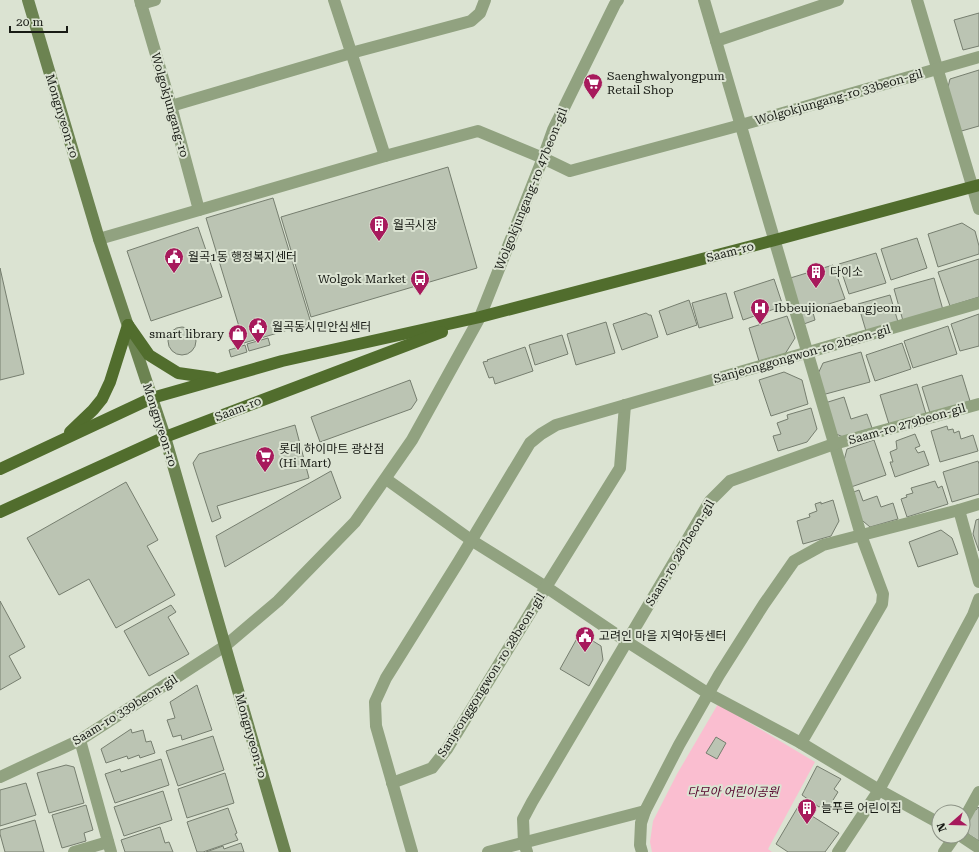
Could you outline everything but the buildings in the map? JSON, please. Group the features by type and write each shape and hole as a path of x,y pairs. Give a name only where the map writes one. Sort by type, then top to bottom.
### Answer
{"main road":[{"name":"Mongnyeon-ro","path":"28,0 99,239 165,437 285,852"},
{"name":"Saam-ro","path":"0,469 152,398 282,361 480,317 976,186"},
{"name":"Saam-ro","path":"0,512 165,437 480,317"},
{"path":"128,325 149,356 178,373 219,379"},
{"path":"60,440 93,410 102,399 110,382 128,325"}],"street":[{"path":"140,2 155,0"},
{"path":"334,0 385,156"},
{"path":"171,106 351,53 471,21 480,13 485,0"},
{"path":"704,0 861,535 883,594 882,604 801,743 879,790 931,819"},
{"path":"716,41 814,4 838,0"},
{"name":"Wolgokjungang-ro 33beon-gil","path":"917,0 976,186"},
{"name":"Wolgokjungang-ro 47beon-gil","path":"386,478 412,440 480,317 553,130 615,1"},
{"name":"Wolgokjungang-ro","path":"140,2 171,106 199,210"},
{"path":"938,69 979,57"},
{"name":"Wolgokjungang-ro 33beon-gil","path":"99,239 385,156 478,131 570,171 741,125 938,69"},
{"path":"976,186 979,209"},
{"name":"Sanjeonggongwon-ro 2beon-gil","path":"412,852 376,726 375,702 386,678 530,443 556,425 979,303"},
{"name":"Saam-ro 279beon-gil","path":"834,444 979,404"},
{"path":"546,587 620,468 625,405"},
{"name":"Saam-ro 287beon-gil","path":"626,641 710,501 730,481 834,444"},
{"path":"225,646 278,601 355,522 386,478"},
{"name":"Sanjeonggongwon-ro 28beon-gil","path":"386,478 471,540 546,587 626,641 709,694 801,743"},
{"path":"642,852 640,845 641,823 645,811 679,745 719,675 760,610 794,561 823,545 979,504"},
{"path":"959,510 979,582"},
{"name":"Sanjeonggongwon-ro 28beon-gil","path":"392,782 432,768 447,749 546,587"},
{"path":"838,852 879,790 973,615 979,599"},
{"path":"526,847 523,819 626,641"},
{"name":"Saam-ro 339beon-gil","path":"0,777 80,740 225,646"},
{"path":"74,852 110,847 80,740"},
{"path":"971,806 979,792"},
{"path":"488,852 526,847 645,811"}],"green space":[{"name":"다모아 어린이공원","path":"718,704 815,762 768,849 772,852 652,852 650,842 653,821 677,774"}],"place":[{"name":"Saenghwalyongpum Retail Shop","path":"593,100"},
{"name":"월곡시장","path":"379,242"},
{"name":"월곡1동 행정복지센터","path":"174,274"},
{"name":"다이소","path":"816,289"},
{"name":"Wolgok Market","path":"420,296"},
{"name":"Ibbeujionaebangjeom","path":"760,325"},
{"name":"월곡동시민안심센터","path":"258,344"},
{"name":"smart library","path":"238,351"},
{"name":"롯데 하이마트 광산점 (Hi Mart)","path":"265,473"},
{"name":"고려인 마을 지역아동센터","path":"585,653"},
{"name":"늘푸른 어린이집","path":"807,825"}]}
